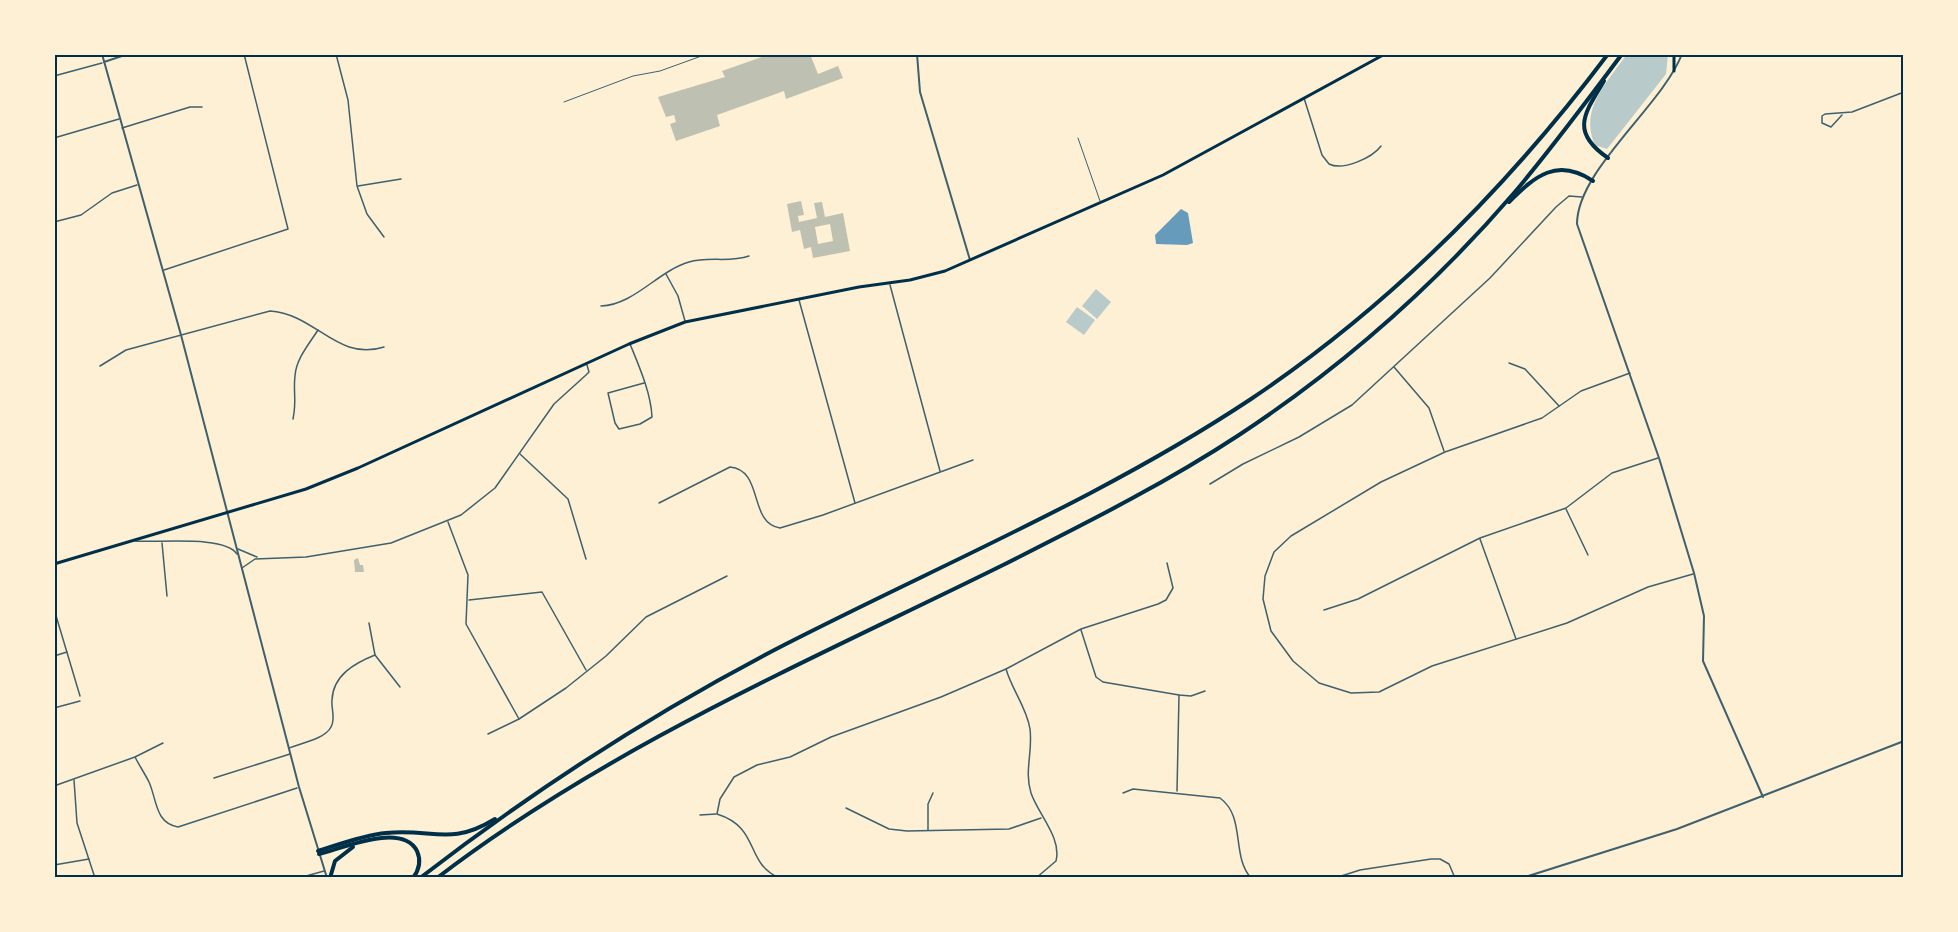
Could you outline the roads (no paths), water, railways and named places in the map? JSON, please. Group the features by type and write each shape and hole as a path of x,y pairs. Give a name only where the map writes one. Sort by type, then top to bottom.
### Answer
{"highway":[{"path":"319,852 389,833 443,837 463,834 480,828 622,737 718,680 1110,482 1193,435 1268,387 1368,311 1446,241 1528,155 1608,54"},
{"path":"1477,234 1540,161 1622,54"},
{"path":"1608,158 1588,142 1584,121 1588,108 1617,61"},
{"path":"436,878 531,810 646,743 1078,528 1207,456 1287,402 1358,347 1425,287 1526,185 1542,175 1569,170 1593,181"},
{"path":"420,878 529,798"},
{"path":"319,852 389,837 406,840 414,847 419,857 413,878"},
{"path":"328,878 335,861 357,844"}],"main road":[{"path":"54,564 227,514 341,475 586,363 685,322 799,299 890,284 927,276 970,261 1163,175 1385,54"},
{"path":"1674,54 1674,71"}],"street":[{"path":"102,54 181,335 288,748 328,878"},
{"path":"54,76 128,54"},
{"path":"163,270 288,229 244,54"},
{"path":"336,54 348,100 357,186 367,214 384,237"},
{"path":"917,54 920,92 970,261"},
{"path":"1682,54 1674,71 1608,158 1583,197 1577,217 1578,231 1659,458 1694,573 1704,616 1703,661 1763,797"},
{"path":"1842,115 1831,127 1822,123 1822,116 1825,114 1842,115 1904,92"},
{"path":"1304,97 1322,155 1329,164 1341,166 1371,155 1381,146"},
{"path":"122,128 190,107 202,107"},
{"path":"54,138 120,119"},
{"path":"357,186 401,179"},
{"path":"54,222 81,215 112,193 138,185"},
{"path":"1210,484 1336,415 1394,368 1490,278 1556,207 1569,196 1583,197"},
{"path":"601,306 621,302 688,262 730,260 749,256"},
{"path":"666,274 678,296 685,322"},
{"path":"890,284 940,472"},
{"path":"799,299 855,503"},
{"path":"100,366 126,350 270,311 288,312 337,342 360,351 384,346"},
{"path":"293,419 297,401 298,360 318,329"},
{"path":"629,344 644,384 652,417 640,424 619,429 615,423 608,393 644,384"},
{"path":"242,568 250,560 261,558 306,557 376,546 404,539 448,522 485,498 554,404 589,372 586,363"},
{"path":"1509,363 1525,369 1560,406"},
{"path":"1394,368 1429,408 1445,452"},
{"path":"1630,373 1581,391 1542,418 1445,452 1338,506 1291,536 1274,552 1265,576 1263,599 1271,631 1293,661 1319,683 1351,693 1379,692 1432,666 1567,623 1648,587 1694,573"},
{"path":"519,453 568,499 586,559"},
{"path":"1324,610 1358,599 1480,538 1566,508 1612,473 1659,458"},
{"path":"659,503 730,467 744,471 748,476 764,519 773,527 787,527 973,460"},
{"path":"1566,508 1588,555"},
{"path":"448,522 468,575 466,624 519,719"},
{"path":"1480,538 1516,640"},
{"path":"131,541 216,542 231,547 238,555"},
{"path":"162,543 167,597"},
{"path":"235,545 240,552 261,558"},
{"path":"717,814 720,799 734,777 762,764 790,757 831,737 941,697 1006,669 1081,629 1166,600 1173,588 1167,563"},
{"path":"488,735 519,719 587,672 628,637 646,617 728,576"},
{"path":"468,600 542,592 587,672"},
{"path":"54,609 80,696"},
{"path":"369,623 375,655 400,687"},
{"path":"1081,629 1096,677 1102,682 1179,695 1191,696 1205,691"},
{"path":"54,656 68,652"},
{"path":"288,748 324,734 331,728 332,700 340,677 359,661 375,655"},
{"path":"1006,669 1028,719 1031,750 1026,772 1031,794 1058,853 1056,861 1036,878"},
{"path":"1177,792 1179,695"},
{"path":"54,708 80,701"},
{"path":"1522,878 1677,829 1904,741"},
{"path":"54,786 135,757 163,743"},
{"path":"214,778 290,754"},
{"path":"135,757 149,782 160,816 167,823 178,827 299,787"},
{"path":"74,780 77,823 95,878"},
{"path":"1123,793 1133,789 1220,798 1227,804 1233,815 1241,859 1245,871 1251,878"},
{"path":"928,831 928,804 933,793"},
{"path":"846,808 890,828 928,831 1010,829 1042,818"},
{"path":"700,815 717,814 743,828 762,868 779,878"},
{"path":"54,865 89,859"},
{"path":"1335,878 1360,870 1431,859 1440,859 1449,864 1455,878"},
{"path":"299,878 325,871"}],"lane":[{"path":"564,102 633,76 660,70 707,54"},
{"path":"1078,138 1101,203"}],"water":[{"path":"1181,209 1188,213 1193,243 1187,245 1156,244 1155,235"}]}
